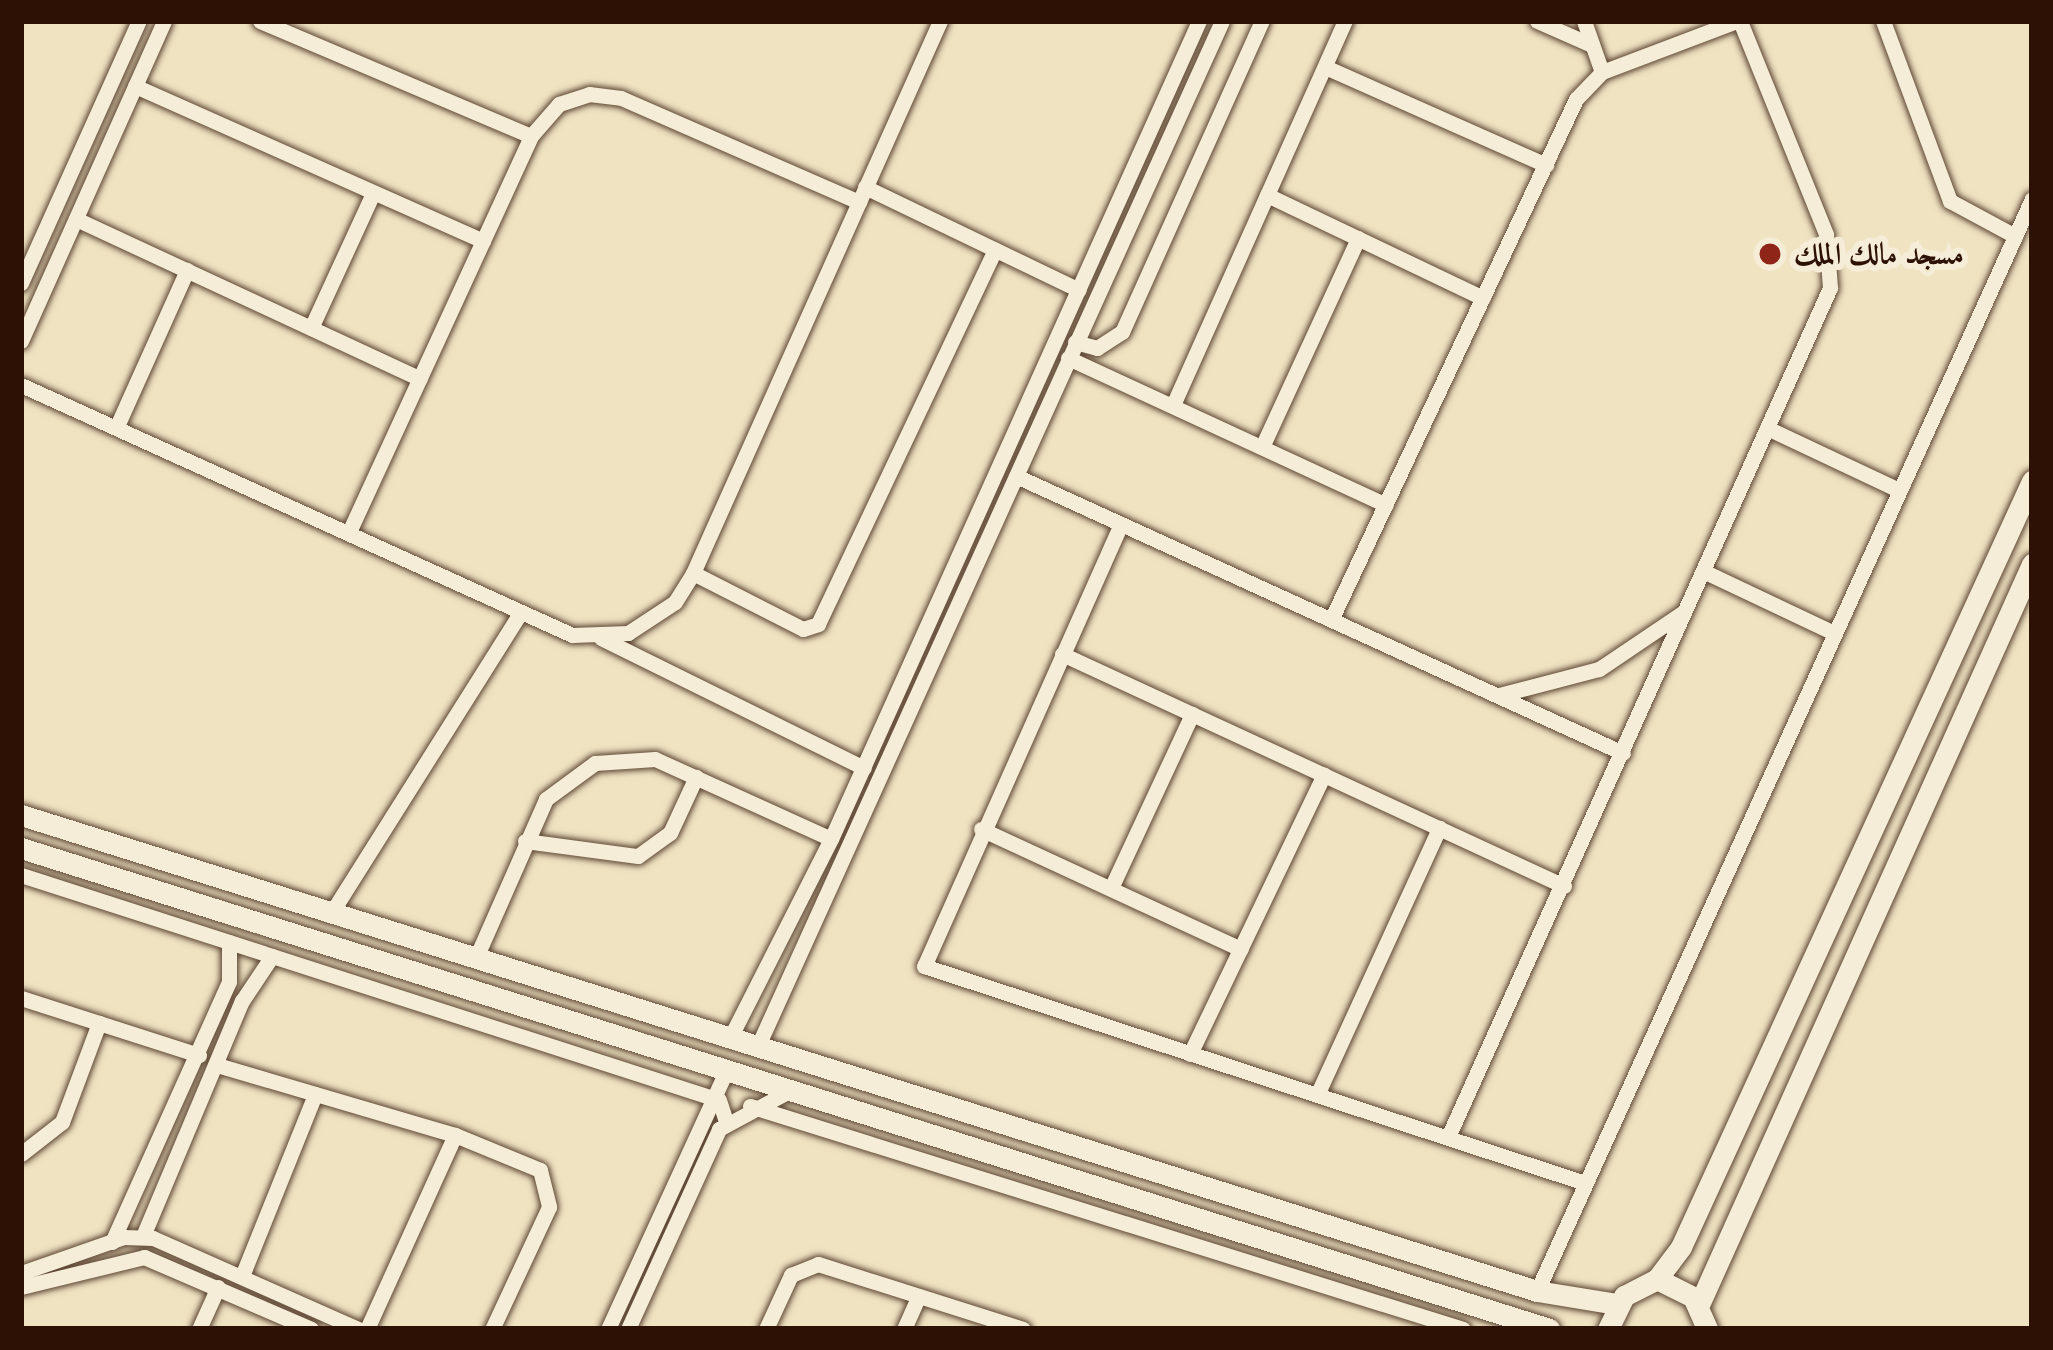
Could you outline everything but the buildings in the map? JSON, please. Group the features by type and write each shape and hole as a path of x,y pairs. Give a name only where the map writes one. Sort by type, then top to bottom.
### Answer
{"street":[{"path":"21,283 139,21"},
{"path":"21,341 164,21"},
{"path":"260,21 531,136"},
{"path":"601,638 654,620 693,573 940,21"},
{"path":"730,1040 831,838 1199,21"},
{"path":"757,1048 1222,21"},
{"path":"1075,342 1097,348 1123,332 1262,21"},
{"path":"1173,406 1345,21"},
{"path":"1538,21 1592,45"},
{"path":"1584,21 1602,72"},
{"path":"1331,620 1576,99 1602,72 1738,21 1833,270 1564,886 1448,1137"},
{"path":"1883,21 1950,201 2015,236"},
{"path":"1325,67 1546,165"},
{"path":"135,86 483,241"},
{"path":"349,532 531,136 559,104 610,95 862,194 1078,290"},
{"path":"311,328 373,193"},
{"path":"1268,195 1483,298"},
{"path":"1537,1291 2032,199"},
{"path":"76,219 420,379"},
{"path":"1262,447 1358,238"},
{"path":"1102,239 1119,247"},
{"path":"693,573 803,629 818,624 995,250"},
{"path":"117,426 187,271"},
{"path":"1068,358 1386,505"},
{"path":"24,383 520,613 601,638 863,768"},
{"path":"1767,428 1899,490"},
{"path":"1016,476 1623,753"},
{"path":"21,815 1537,1291 1616,1304 1658,1279 1700,1207 2032,481"},
{"path":"1120,524 923,957 927,970 1586,1183"},
{"path":"1698,1307 2032,564"},
{"path":"1702,571 1834,633"},
{"path":"1496,695 1599,669 1685,609"},
{"path":"340,950 340,918 520,613"},
{"path":"1061,653 1564,886"},
{"path":"1111,888 1192,714"},
{"path":"475,960 547,799 595,763 655,759 831,838"},
{"path":"1190,1054 1324,775"},
{"path":"525,841 638,856 670,833 696,777"},
{"path":"1317,1095 1439,828"},
{"path":"981,829 1240,949"},
{"path":"21,848 1549,1329"},
{"path":"21,875 713,1099 727,1109 726,1121 621,1323"},
{"path":"143,1236 199,1055 232,975 229,942"},
{"path":"112,1242 217,1065 251,983 272,956"},
{"path":"768,970 786,979"},
{"path":"232,975 251,983"},
{"path":"21,998 199,1055"},
{"path":"21,1154 62,1122 98,1023"},
{"path":"217,1065 524,1159 548,1187 549,1207 492,1329"},
{"path":"621,1323 727,1071"},
{"path":"726,1121 791,1090"},
{"path":"242,1276 315,1094"},
{"path":"750,1106 1463,1329"},
{"path":"21,1273 143,1236 363,1329 455,1136"},
{"path":"21,1288 132,1256 218,1287 311,1329"},
{"path":"766,1329 791,1275 808,1265 1023,1329"},
{"path":"1658,1279 1698,1307 1707,1329"},
{"path":"199,1329 218,1287"},
{"path":"904,1329 919,1296"},
{"path":"1608,1329 1616,1304"}],"place":[{"name":"مسجد مالك الملك","path":"1770,254"}]}
